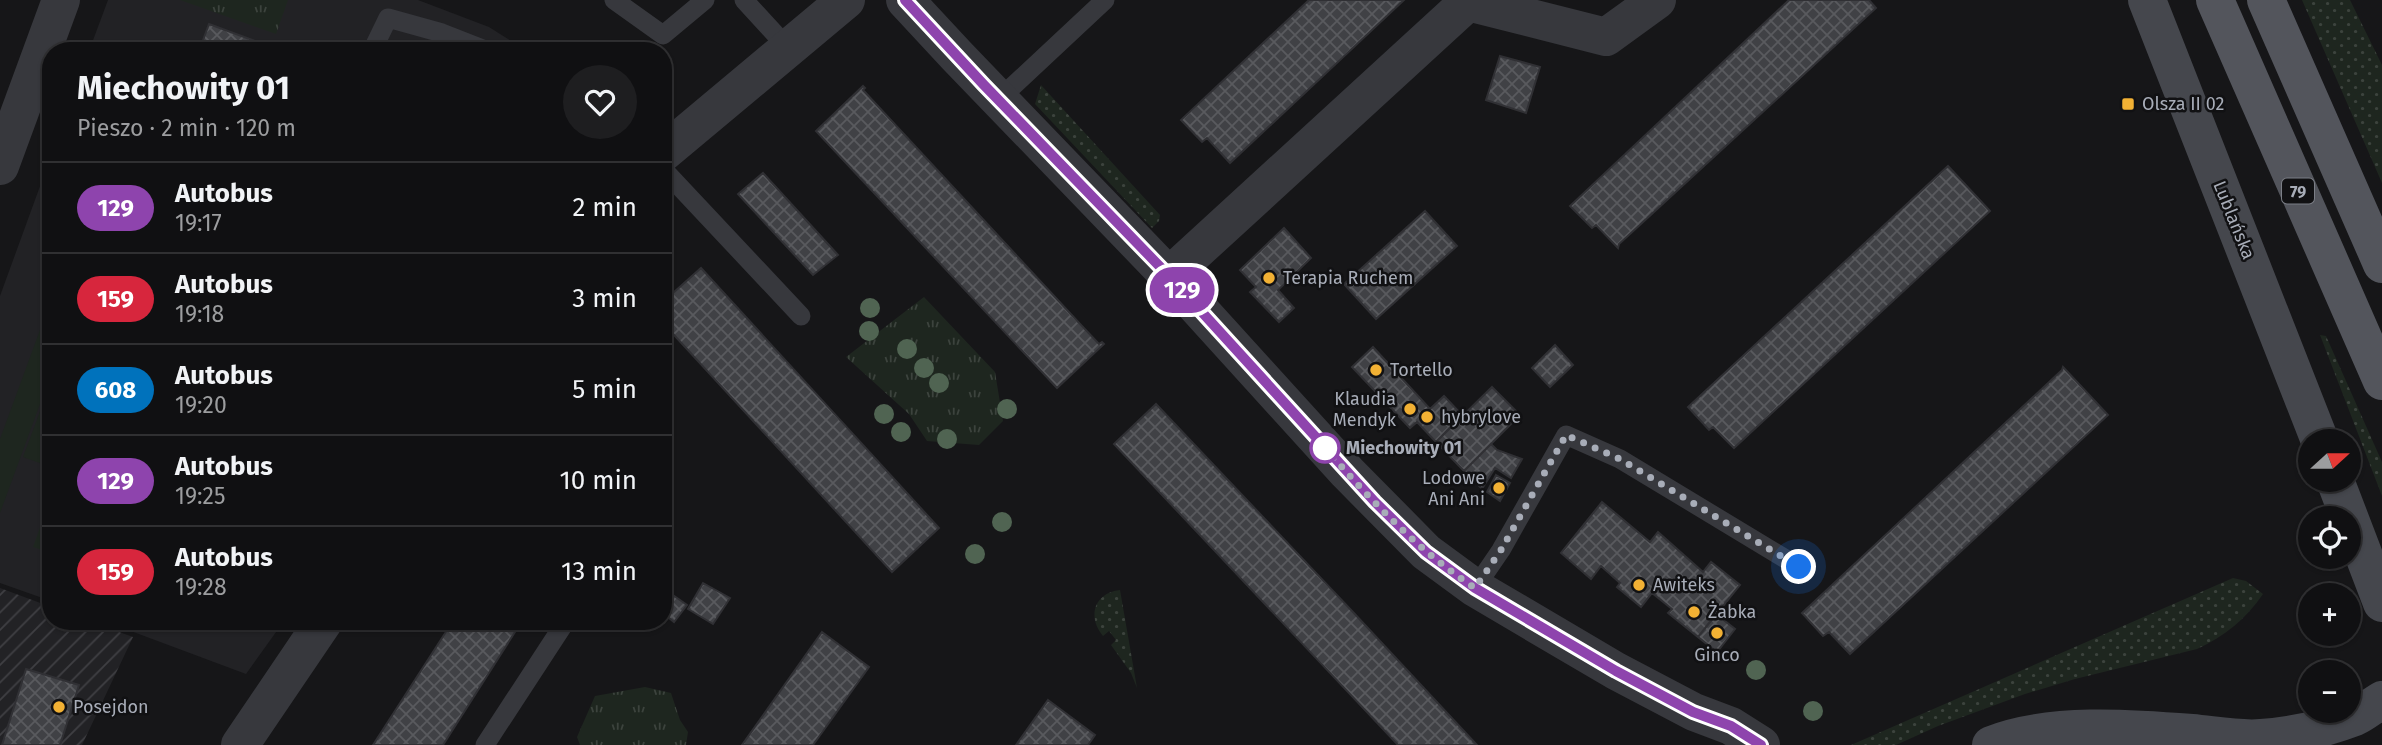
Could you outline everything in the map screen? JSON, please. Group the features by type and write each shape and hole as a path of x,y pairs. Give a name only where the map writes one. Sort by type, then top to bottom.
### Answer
{"main road":[{"name":"Lublańska","path":"2147,0 2315,429"},
{"name":"79","path":"2215,0 2382,381"},
{"path":"2266,0 2382,264"},
{"path":"2340,492 2382,603"},
{"path":"1991,745 2009,737 2046,731 2161,730 2260,738 2303,732 2357,716 2382,700"}],"street":[{"path":"0,166 15,80 61,0"},
{"path":"672,145 846,0"},
{"path":"905,0 1169,276 1390,517 1440,564 1475,588 1616,671 1693,712 1731,726 1761,745"},
{"path":"1169,276 1468,2 1606,37 1657,0"},
{"path":"252,741 319,630"},
{"path":"1693,712 1723,745"}],"lane":[{"path":"614,0 663,35 705,0"},
{"path":"744,0 788,48"},
{"path":"998,100 1105,0"},
{"path":"376,42 388,18 465,42"},
{"path":"672,179 801,316"},
{"path":"1475,588 1501,550 1566,435 1620,459 1799,567"},
{"path":"485,745 560,630"}],"shaded area":[{"path":"108,0 418,0 489,27 513,42 92,42"},
{"path":"42,181 42,598 0,583 0,296"},
{"path":"0,588 42,604 42,630 114,630 133,637 82,745 0,745"},
{"path":"128,630 278,630 246,674"}],"green space":[{"path":"180,0 288,0 276,34"},
{"path":"2302,0 2350,0 2382,65 2382,183"},
{"path":"1041,85 1160,215 1159,221 1152,228 1035,104"},
{"path":"924,297 995,372 1003,421 979,445 927,441 909,414 846,357"},
{"path":"42,325 42,399 0,513 0,439"},
{"path":"2320,335 2326,336 2382,462 2382,496 2361,441 2361,429 2356,429"},
{"path":"42,406 42,464 23,457"},
{"path":"42,522 42,550 33,547"},
{"path":"2233,578 2246,581 2263,594 2234,626 2197,649 2025,694 1938,726 1896,745 1851,745"},
{"path":"1120,590 1137,688 1131,673 1111,645 1116,640 1109,631 1103,636 1095,621 1094,614 1099,601 1111,592"},
{"path":"645,687 671,693 680,720 688,732 686,745 580,745 577,737 595,696"}],"building":[{"path":"1309,0 1404,0 1230,163 1207,138 1202,142 1181,120"},
{"path":"1789,0 1869,0 1876,8 1619,244 1618,248 1596,225 1592,228 1570,206"},
{"path":"209,24 258,42 202,42"},
{"path":"1500,56 1540,67 1526,113 1486,100"},
{"path":"863,86 863,90 1081,325 1099,344 1104,344 1057,388 816,131"},
{"path":"1948,166 1990,211 1734,448 1713,427 1709,430 1688,407"},
{"path":"763,173 838,255 813,275 738,194"},
{"path":"1425,211 1457,246 1376,319 1344,284"},
{"name":"Terapia Ruchem","path":"1284,228 1311,258 1278,290 1294,308 1279,322 1250,292 1256,287 1240,270"},
{"path":"701,268 939,528 892,572 672,333 672,294"},
{"path":"1555,345 1573,365 1550,387 1532,368"},
{"path":"1373,347 1430,409 1444,396 1462,415 1436,442 1417,422 1410,428 1352,367"},
{"path":"2063,367 2108,415 1850,654 1829,632 1823,636 1802,613"},
{"path":"1492,387 1520,415 1464,471 1436,442"},
{"path":"1156,404 1477,745 1398,745 1114,444"},
{"path":"1491,444 1497,450 1522,459 1511,478 1495,468 1482,489 1464,471"},
{"name":"Lodowe Ani Ani","path":"1496,475 1510,483 1500,501 1487,492"},
{"path":"1602,502 1650,542 1658,532 1703,572 1711,562 1740,585 1698,637 1668,613 1672,609 1652,593 1641,607 1617,587 1620,583 1601,566 1591,579 1561,553"},
{"path":"703,583 730,598 713,624 688,609"},
{"path":"672,594 687,605 674,622 672,620"},
{"name":"Ginco","path":"1716,614 1735,629 1717,652 1698,637"},
{"path":"447,630 516,630 443,745 373,745"},
{"path":"822,632 869,667 813,745 742,745"},
{"path":"26,669 79,685 60,745 2,745"},
{"path":"1048,700 1095,735 1088,745 1016,745"}],"bus line":[{"name":"129","path":"905,0 1169,276 1411,539 1440,564 1475,588 1616,671 1693,712 1731,726 1761,745"}],"place":[{"name":"Olsza II 02","path":"2128,104"},
{"name":"Terapia Ruchem","path":"1269,278"},
{"name":"Tortello","path":"1376,370"},
{"name":"Klaudia Mendyk","path":"1410,409"},
{"name":"hybrylove","path":"1427,417"},
{"name":"Miechowity 01","path":"1325,448"},
{"name":"Lodowe Ani Ani","path":"1499,488"},
{"name":"Awiteks","path":"1639,585"},
{"name":"Żabka","path":"1694,612"},
{"name":"Ginco","path":"1717,633"},
{"name":"Posejdon","path":"59,707"}],"route":[{"path":"1325,448 1411,539 1440,564 1475,588 1501,550 1566,435 1620,459 1799,567"}]}
